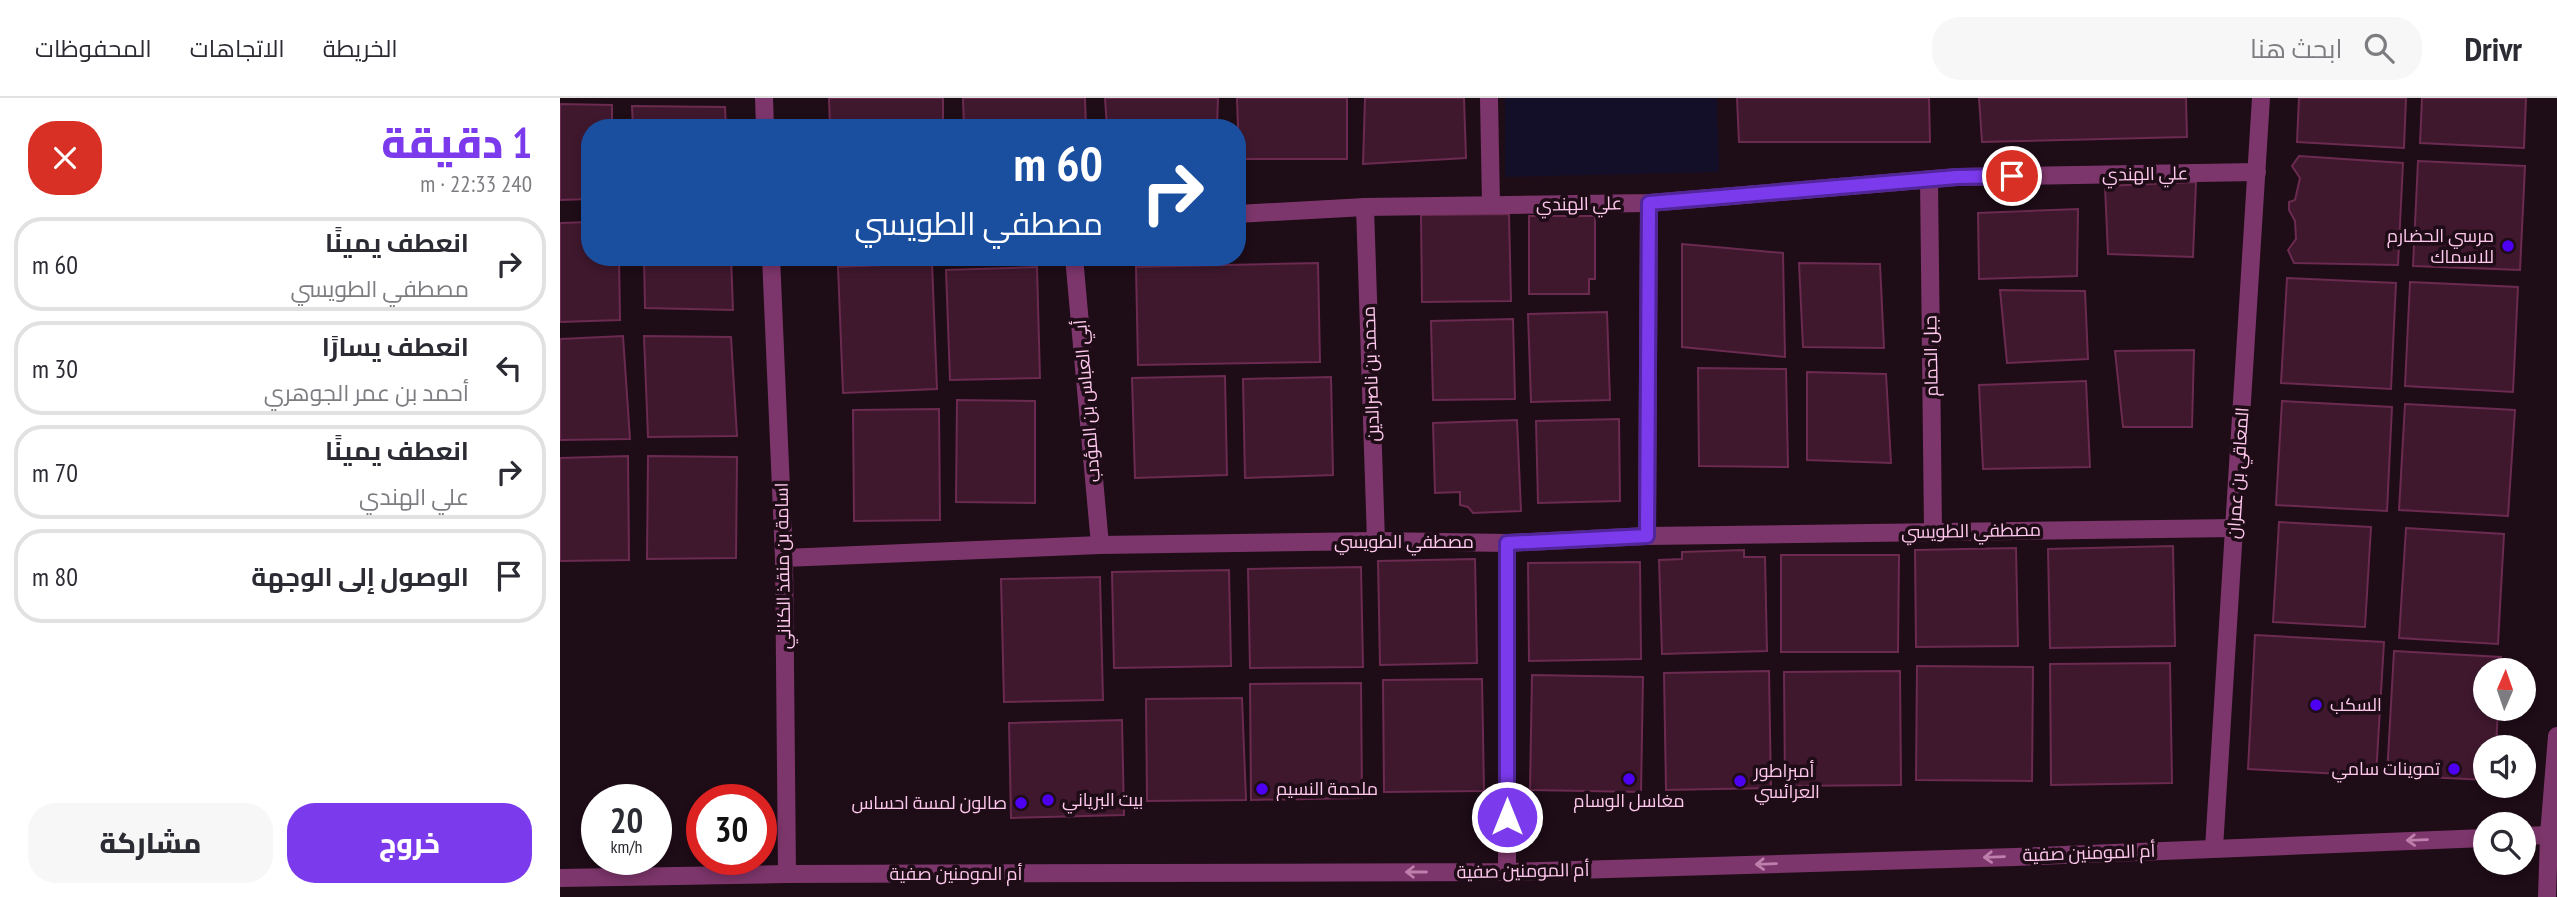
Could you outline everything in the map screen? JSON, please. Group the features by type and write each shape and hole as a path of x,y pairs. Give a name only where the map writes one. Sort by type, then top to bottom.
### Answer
{"street":[{"path":"764,98 765,119"},
{"path":"1489,98 1492,205"},
{"name":"المعاقي بن عمران","path":"2214,848 2261,98"},
{"name":"علي الهندي","path":"1246,214 1365,207 1649,203 1971,177 2257,172"},
{"name":"جبل الحمام","path":"1929,180 1933,531"},
{"path":"1647,536 1649,203"},
{"name":"محمد بن ناصرالدين","path":"1365,207 1376,541"},
{"name":"اسامة بن منقذ الكناني","path":"771,266 784,558 787,874"},
{"name":"أبي العباس بن المؤدب","path":"1075,266 1100,545"},
{"name":"مصطفي الطويسي","path":"784,558 1100,545 1376,541 1507,543 1647,536 2234,527"},
{"path":"1507,543 1507,872"},
{"path":"2547,897 2557,736"},
{"path":"2536,836 2549,835"},
{"name":"أم المومنين صفية","path":"560,878 787,874 1507,872 2473,838"}],"shaded area":[{"path":"1505,98 1717,98 1719,172 1505,177"}],"building":[{"path":"829,98 943,98 943,119 830,119"},
{"path":"963,98 1085,98 1086,119 964,119"},
{"path":"1105,98 1218,98 1217,119 1106,119"},
{"path":"1237,98 1347,98 1347,159 1246,159 1246,119 1238,119"},
{"path":"1365,98 1464,98 1466,158 1363,164"},
{"path":"1737,98 1929,98 1930,142 1739,142"},
{"path":"1979,98 2186,98 2187,137 1982,142"},
{"path":"2299,98 2406,98 2404,148 2297,142"},
{"path":"2422,98 2526,98 2524,148 2420,143"},
{"path":"560,104 612,105 612,119 581,119 581,199 560,200"},
{"path":"632,106 725,107 726,119 633,119"},
{"path":"2299,156 2403,163 2398,265 2294,263 2288,250 2296,239 2295,221 2289,210 2289,202 2295,200 2300,178 2292,166"},
{"path":"2418,161 2525,166 2520,270 2413,266"},
{"path":"2196,182 2193,257 2108,254 2105,186"},
{"path":"2078,209 2077,276 1979,279 1978,213"},
{"path":"1509,214 1511,301 1422,302 1421,215"},
{"path":"1529,216 1595,216 1595,279 1589,279 1589,294 1529,294"},
{"path":"581,222 581,266 619,266 620,320 560,322 560,223"},
{"path":"1682,244 1783,253 1785,357 1682,347"},
{"path":"1318,263 1320,362 1138,365 1136,267"},
{"path":"1799,263 1880,264 1884,348 1803,347"},
{"path":"644,266 731,266 733,310 645,308"},
{"path":"932,266 937,389 843,393 838,267"},
{"path":"1037,267 1040,378 950,380 946,270"},
{"path":"2287,278 2396,283 2391,389 2281,383"},
{"path":"2410,282 2518,287 2513,392 2405,386"},
{"path":"2000,290 2085,291 2088,359 2007,363"},
{"path":"1607,312 1610,400 1531,402 1528,314"},
{"path":"1513,319 1515,399 1433,400 1431,321"},
{"path":"623,336 630,439 560,440 560,339"},
{"path":"644,336 731,337 737,436 648,437"},
{"path":"2194,350 2192,427 2123,427 2115,351"},
{"path":"1698,368 1786,369 1788,467 1699,466"},
{"path":"1807,372 1886,374 1891,463 1807,460"},
{"path":"1225,376 1227,475 1135,478 1132,378"},
{"path":"1331,377 1333,475 1245,478 1243,379"},
{"path":"2086,381 2090,467 1983,469 1979,385"},
{"path":"957,400 1035,401 1035,503 956,502"},
{"path":"2282,401 2392,407 2387,511 2276,505"},
{"path":"2405,404 2515,410 2508,516 2399,510"},
{"path":"939,409 940,520 854,521 853,410"},
{"path":"1619,419 1620,501 1538,503 1536,421"},
{"path":"1517,420 1521,511 1473,513 1468,507 1460,505 1460,492 1435,493 1433,423"},
{"path":"628,456 629,560 560,561 560,458"},
{"path":"648,456 737,457 736,558 647,559"},
{"path":"2279,522 2371,527 2365,627 2273,622"},
{"path":"2406,528 2504,534 2498,644 2399,638"},
{"path":"2173,546 2175,646 2050,648 2048,549"},
{"path":"2016,548 2018,646 1916,647 1915,550"},
{"path":"1744,550 1744,557 1765,557 1767,651 1662,654 1659,560 1682,559 1682,552"},
{"path":"1781,555 1899,555 1898,652 1781,652"},
{"path":"1475,559 1477,663 1380,665 1378,561"},
{"path":"1640,562 1641,659 1529,661 1528,563"},
{"path":"1361,567 1363,667 1250,668 1248,569"},
{"path":"1229,570 1231,666 1114,668 1112,572"},
{"path":"1100,577 1103,700 1004,702 1001,579"},
{"name":"السكب","path":"2255,635 2384,642 2376,776 2248,769"},
{"path":"2394,651 2501,657 2473,658 2473,721 2497,721 2497,735 2473,735 2473,779 2387,775"},
{"path":"2170,663 2172,783 2051,785 2050,664"},
{"path":"1917,666 2033,667 2032,781 1916,780"},
{"path":"1769,671 1771,788 1666,790 1664,673"},
{"path":"1900,671 1901,785 1785,786 1784,672"},
{"path":"1532,675 1643,677 1641,792 1530,790"},
{"path":"1482,679 1484,791 1384,792 1383,680"},
{"path":"1361,683 1362,798 1251,800 1250,684"},
{"path":"1242,698 1246,800 1147,801 1146,699"},
{"path":"1122,720 1124,815 1011,818 1009,723"}],"place":[{"name":"مرسي الحضارم للاسماك","path":"2508,246"},
{"name":"السكب","path":"2316,705"},
{"name":"تموينات سامي","path":"2454,769"},
{"name":"مغاسل الوسام","path":"1629,779"},
{"name":"أمبراطور العرائسي","path":"1740,781"},
{"name":"ملحمة النسيم","path":"1262,789"},
{"name":"بيت البرياني","path":"1048,800"},
{"name":"صالون لمسة احساس","path":"1021,803"}],"route":[{"path":"1507,817 1507,543 1647,536 1649,203 1957,177 2012,176"}]}
